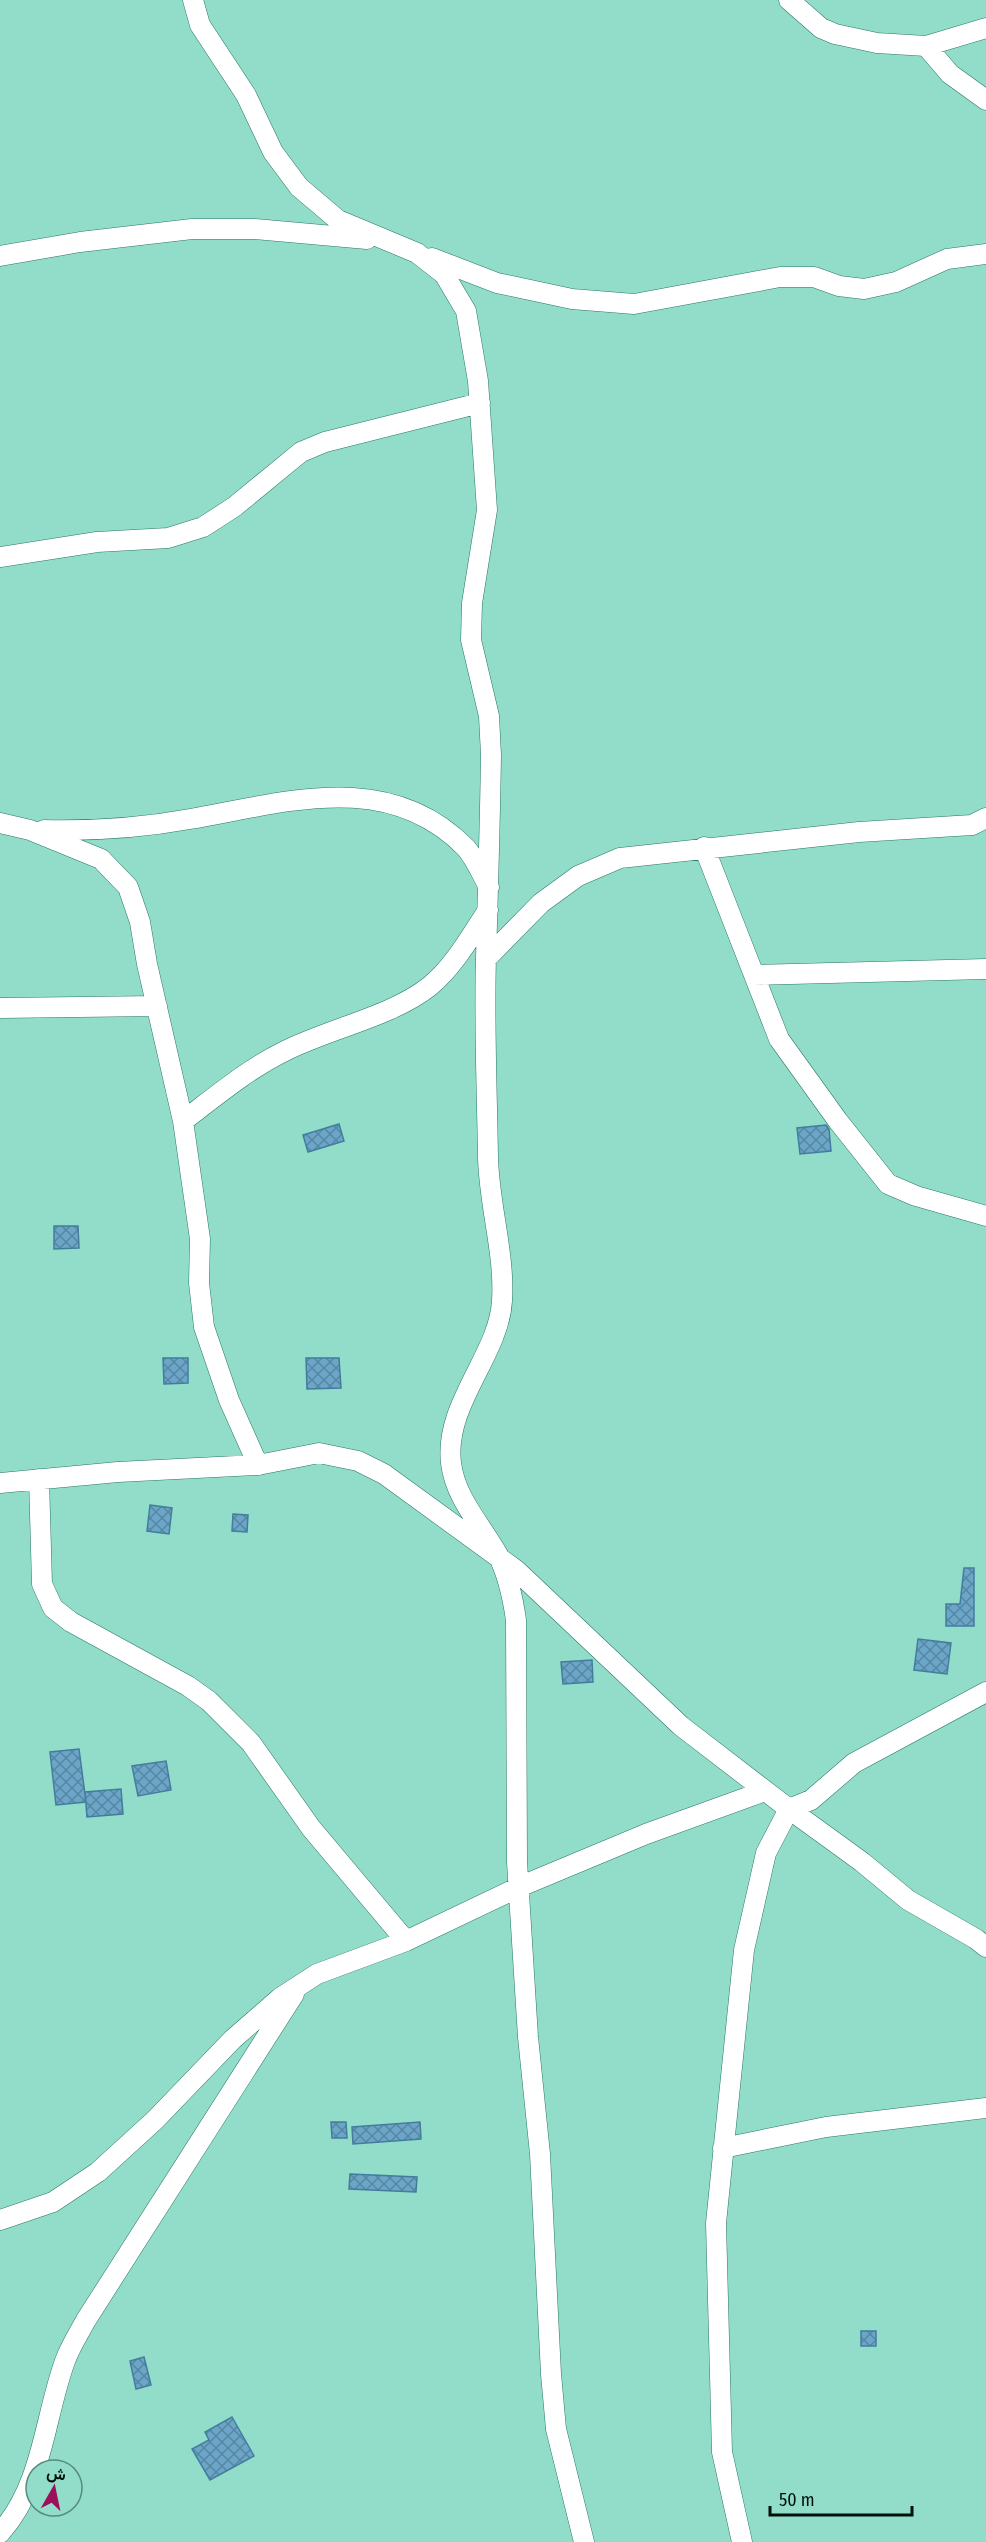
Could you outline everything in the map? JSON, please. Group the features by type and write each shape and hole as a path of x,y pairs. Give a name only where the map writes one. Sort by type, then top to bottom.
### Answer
{"street":[{"path":"193,0 200,25 246,95 273,152 299,187 338,220 497,283 572,299 634,304 780,277 814,277 839,286 864,289 896,282 947,259 986,254"},
{"path":"789,0 821,28 835,34 877,43 926,46 986,28"},
{"path":"926,46 950,74 986,100"},
{"path":"0,256 80,242 192,228 255,229 384,240"},
{"path":"417,253 444,274 466,311 480,403 487,510 472,603 471,640 489,716 491,754 486,959 488,1164 502,1273 502,1304 494,1334 476,1371 452,1433 450,1461 454,1481 499,1558 512,1597 516,1620 519,1887 528,2037 540,2154 547,2319 556,2429 584,2542"},
{"path":"0,557 97,542 168,538 203,527 234,507 301,452 324,442 480,403"},
{"path":"30,830 92,831 141,827 261,804 331,797 375,799 423,814 467,848 489,888"},
{"path":"486,959 541,903 578,876 620,858 704,847 859,832 972,825 986,818"},
{"path":"0,823 30,830 101,859 128,887 140,922 183,1121 200,1239 199,1283 204,1327 230,1400 258,1465"},
{"path":"704,847 779,1039 838,1121 888,1184 916,1196 986,1216"},
{"path":"183,1121 255,1067 281,1052 312,1037 396,1005 429,987 455,961 488,909"},
{"path":"754,975 986,969"},
{"path":"0,1008 157,1006"},
{"path":"0,1483 258,1465 319,1453 358,1461 384,1474 516,1570 681,1726 862,1862 908,1900 986,1947"},
{"path":"39,1479 42,1584 53,1608 71,1622 188,1686 209,1701 251,1743 311,1828 406,1941"},
{"path":"742,2542 722,2441 716,2223 744,1950 766,1853 789,1809 811,1800 854,1763 986,1692"},
{"path":"0,2220 53,2202 98,2172 155,2120 233,2038 280,1998 317,1974 406,1941 519,1887 646,1834 765,1791"},
{"path":"0,2533 12,2520 37,2468 65,2360 86,2320 301,1984"},
{"path":"723,2148 826,2127 986,2108"}],"building":[{"path":"339,1124 344,1141 308,1152 303,1135"},
{"path":"826,1125 829,1129 831,1151 800,1154 797,1128"},
{"path":"54,1226 78,1226 79,1248 54,1249"},
{"path":"163,1358 188,1358 188,1383 164,1384"},
{"path":"306,1358 339,1358 341,1388 307,1389"},
{"path":"150,1505 172,1508 169,1534 147,1531"},
{"path":"233,1514 248,1515 247,1532 232,1531"},
{"path":"964,1568 974,1568 974,1626 946,1626 946,1604 960,1604"},
{"path":"918,1639 951,1643 947,1674 914,1670"},
{"path":"592,1660 593,1682 563,1684 561,1662"},
{"path":"79,1749 86,1802 56,1805 50,1752"},
{"path":"166,1761 171,1790 138,1796 132,1766"},
{"path":"121,1789 123,1814 87,1817 85,1792"},
{"path":"331,2122 346,2122 347,2138 332,2138"},
{"path":"420,2122 421,2139 353,2144 352,2127"},
{"path":"350,2174 417,2177 416,2192 349,2189"},
{"path":"861,2331 876,2331 876,2346 861,2346"},
{"path":"144,2357 151,2385 136,2389 130,2361"},
{"path":"232,2417 254,2456 210,2480 192,2449 209,2440 205,2432"}]}
